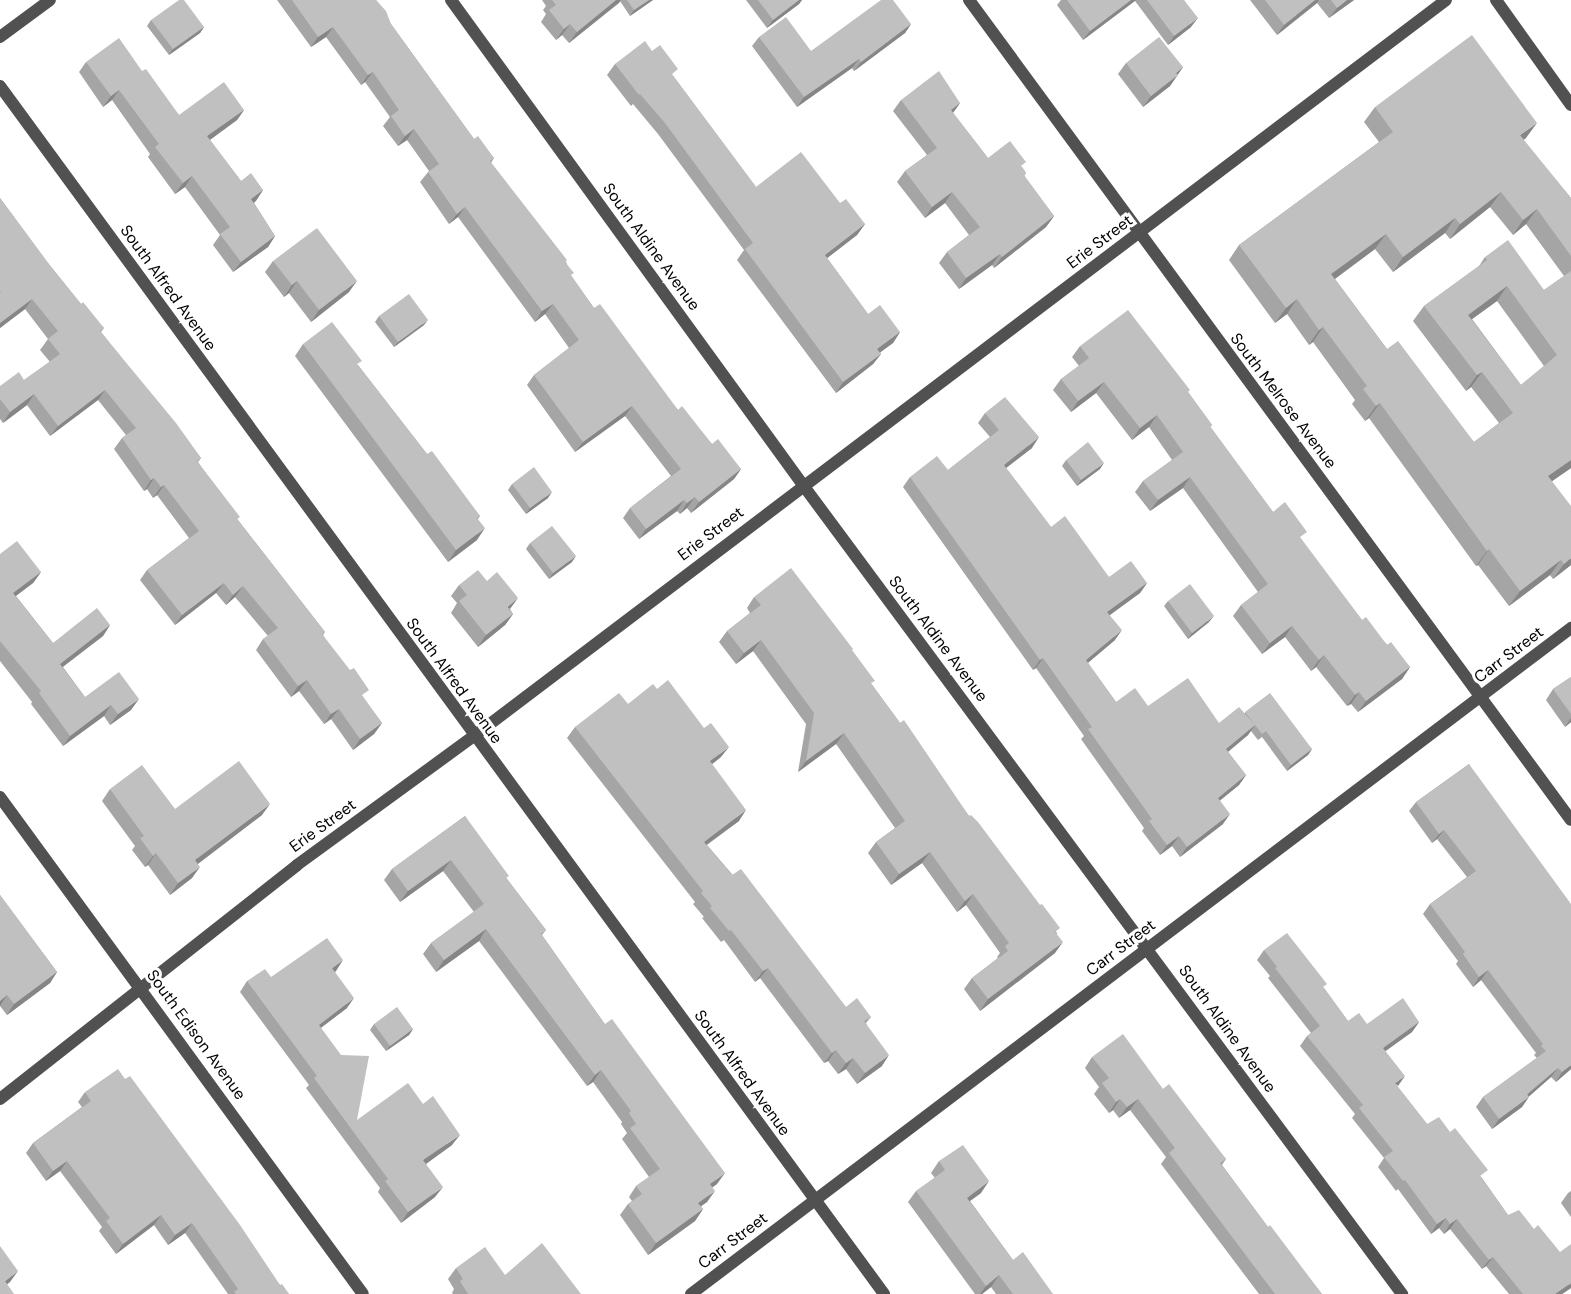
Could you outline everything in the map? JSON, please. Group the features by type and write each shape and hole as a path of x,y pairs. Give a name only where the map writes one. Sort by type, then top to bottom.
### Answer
{"street":[{"path":"0,38 50,0"},
{"name":"South Aldine Avenue","path":"451,0 803,485 1402,1294"},
{"name":"South Melrose Avenue","path":"969,0 1138,234 1571,820"},
{"name":"Erie Street","path":"0,1099 297,865 474,736 1446,0"},
{"path":"1496,0 1571,105"},
{"name":"South Alfred Avenue","path":"0,86 884,1294"},
{"name":"Carr Street","path":"691,1294 1571,628"},
{"name":"South Edison Avenue","path":"0,797 363,1294"}],"building":[{"path":"179,0 184,0 204,27 173,49 151,20"},
{"path":"292,0 376,0 386,11 391,24 474,139 478,136 494,158 490,161 567,260 565,262 574,273 571,275 594,308 600,304 678,410 682,406 712,444 718,439 741,469 699,502 695,497 687,503 684,500 646,529 630,508 681,469 632,406 583,442 534,375 579,340 553,304 542,311 465,207 457,214 428,172 439,164 414,129 405,136 391,116 399,110 373,72 368,75 333,27 318,37"},
{"path":"552,0 616,0 577,32 570,24 564,29 549,10 556,5"},
{"path":"627,0 649,0 634,10"},
{"path":"758,0 799,0 773,20"},
{"path":"881,0 893,0 911,24 861,62 859,59 804,97 759,37 786,17 811,51"},
{"path":"1067,0 1131,0 1090,31"},
{"path":"1147,0 1184,0 1198,18 1174,36"},
{"path":"1265,0 1315,0 1284,25"},
{"path":"1331,0 1347,0 1337,8"},
{"path":"1472,35 1537,123 1520,135 1571,198 1571,256 1537,209 1523,220 1501,192 1460,224 1455,218 1403,257 1386,234 1331,274 1387,349 1398,341 1474,442 1513,413 1482,372 1477,375 1424,306 1487,260 1485,257 1508,240 1544,290 1571,271 1571,460 1548,476 1571,506 1571,558 1564,564 1561,560 1520,591 1489,549 1487,551 1380,403 1376,406 1363,389 1367,386 1323,327 1319,330 1297,299 1286,308 1239,245 1393,132 1375,107","holes":["1507,286 1557,355 1521,385 1468,315"]},
{"path":"1159,37 1183,67 1176,73 1178,75 1151,96 1126,63"},
{"path":"119,38 142,71 146,69 179,115 224,82 244,110 207,136 241,181 251,173 263,190 251,199 275,236 241,262 220,234 230,227 192,176 183,183 155,147 159,144 119,90 111,96 86,62"},
{"path":"645,41 652,51 660,45 678,69 672,74 756,187 801,152 840,203 846,199 865,224 825,255 868,314 880,305 900,332 877,349 881,354 843,382 745,249 753,243 665,123 615,64"},
{"path":"939,71 960,103 951,110 988,158 1010,141 1026,162 1021,166 1026,173 1024,175 1054,216 1002,257 1000,254 966,278 947,252 980,227 952,192 932,207 905,171 937,148 901,100"},
{"path":"0,198 48,263 104,328 100,331 176,423 201,458 197,461 240,517 237,519 325,632 322,634 350,670 354,668 369,690 362,695 382,723 360,739 339,709 331,714 307,680 298,686 263,639 278,628 243,586 233,595 224,583 182,615 147,570 199,531 164,485 161,487 154,478 151,480 122,438 136,428 105,390 58,426 34,394 10,412 0,399 0,386 19,372 24,380 60,354 48,339 58,331 32,299 0,323"},
{"path":"317,228 357,281 319,310 297,281 292,285 273,261"},
{"path":"409,294 428,320 398,342 379,316"},
{"path":"1128,310 1190,390 1188,392 1212,425 1210,426 1273,512 1285,502 1307,532 1300,537 1362,620 1366,617 1387,645 1391,642 1410,667 1366,701 1359,692 1355,695 1324,655 1319,660 1292,626 1270,643 1241,605 1268,584 1190,477 1158,500 1143,481 1183,452 1157,415 1140,428 1104,382 1078,401 1061,379 1089,358 1080,346"},
{"path":"332,322 362,361 357,364 427,454 432,451 480,516 477,518 485,528 456,550 303,344"},
{"path":"1005,397 1039,437 1004,465 1051,527 1065,516 1109,577 1131,561 1147,583 1107,612 1122,630 1086,660 1116,702 1135,688 1148,706 1188,678 1219,723 1239,707 1255,725 1226,749 1246,775 1218,798 1230,814 1187,847 1179,836 1167,845 1149,821 1152,819 1088,729 1092,727 1043,658 1040,660 910,477 937,456 948,470 999,430 985,413"},
{"path":"1088,442 1104,463 1081,480 1066,460"},
{"path":"534,467 552,492 530,508 512,484"},
{"path":"552,526 576,556 553,573 530,543"},
{"path":"17,541 41,572 13,593 53,643 97,608 110,625 60,664 85,697 119,672 139,699 118,714 111,705 70,736 39,693 41,691 0,641 0,554"},
{"path":"791,568 853,649 875,681 871,683 900,723 904,720 969,816 971,815 978,822 1060,928 1055,932 1063,942 988,999 972,978 1008,951 1005,946 1009,943 973,894 965,901 930,852 899,874 876,842 905,821 844,733 806,761 814,713 761,640 744,653 727,631 761,605 754,597"},
{"path":"478,570 487,581 497,572 518,598 507,607 513,614 486,635 459,601 467,595 459,585"},
{"path":"1190,584 1214,616 1192,633 1168,601"},
{"path":"1571,677 1571,714 1553,689"},
{"path":"668,680 704,728 711,723 729,747 710,761 746,810 704,842 732,875 741,869 846,1007 857,998 871,1017 864,1021 889,1055 865,1073 853,1058 846,1063 836,1050 832,1053 768,968 763,971 731,930 729,931 710,908 712,906 701,893 703,891 575,727 619,693 628,704 653,684 657,689"},
{"path":"1270,693 1312,749 1291,765 1266,731 1262,734 1245,712"},
{"path":"239,761 270,804 195,860 200,867 178,883 156,853 153,856 140,838 144,836 110,789 142,765 175,809"},
{"path":"1469,764 1571,904 1571,1065 1562,1072 1558,1068 1527,1094 1529,1097 1499,1119 1483,1097 1546,1051 1488,970 1479,977 1463,954 1465,952 1430,904 1476,871 1444,830 1439,834 1416,802"},
{"path":"465,816 509,876 506,878 546,930 541,934 605,1024 612,1019 725,1173 710,1184 715,1191 698,1203 703,1209 656,1243 628,1204 642,1194 636,1186 660,1169 630,1128 636,1124 629,1113 631,1111 601,1070 595,1075 486,929 444,960 431,943 484,904 451,860 408,891 392,869"},
{"path":"0,895 57,972 14,1004 7,995 0,1001"},
{"path":"1287,933 1327,984 1323,987 1348,1021 1359,1013 1367,1024 1403,998 1419,1022 1383,1048 1405,1076 1395,1083 1427,1124 1439,1117 1450,1132 1455,1128 1488,1170 1480,1176 1508,1215 1519,1210 1534,1229 1538,1225 1560,1252 1571,1244 1571,1283 1555,1294 1523,1294 1493,1257 1489,1260 1457,1219 1450,1224 1446,1218 1437,1224 1405,1180 1403,1181 1384,1157 1393,1151 1359,1108 1363,1105 1307,1036 1320,1026 1275,968 1277,967 1264,950"},
{"path":"327,938 343,960 332,968 354,998 319,1025 341,1055 369,1056 357,1120 408,1083 423,1104 433,1096 460,1135 423,1160 443,1187 408,1212 385,1181 388,1179 314,1078 317,1076 247,981 265,969 271,977"},
{"path":"397,1007 413,1029 390,1046 374,1024"},
{"path":"1123,1034 1163,1089 1169,1084 1226,1159 1220,1163 1322,1294 1275,1294 1169,1153 1175,1148 1138,1099 1127,1107 1120,1099 1116,1102 1102,1083 1109,1078 1092,1057"},
{"path":"118,1069 125,1079 130,1076 240,1225 280,1285 282,1284 289,1294 236,1294 234,1292 238,1289 192,1223 175,1235 161,1215 123,1244 106,1221 110,1218 67,1161 53,1171 33,1143 91,1101 85,1092"},
{"path":"963,1145 989,1181 967,1198 1013,1260 1023,1252 1053,1294 1013,1294 999,1275 986,1286 916,1191 945,1170 939,1161"},
{"path":"542,1243 581,1294 468,1294 460,1281 463,1279 456,1268 485,1247 505,1275"},
{"path":"0,1246 18,1271 5,1281 14,1294 0,1294"}]}
